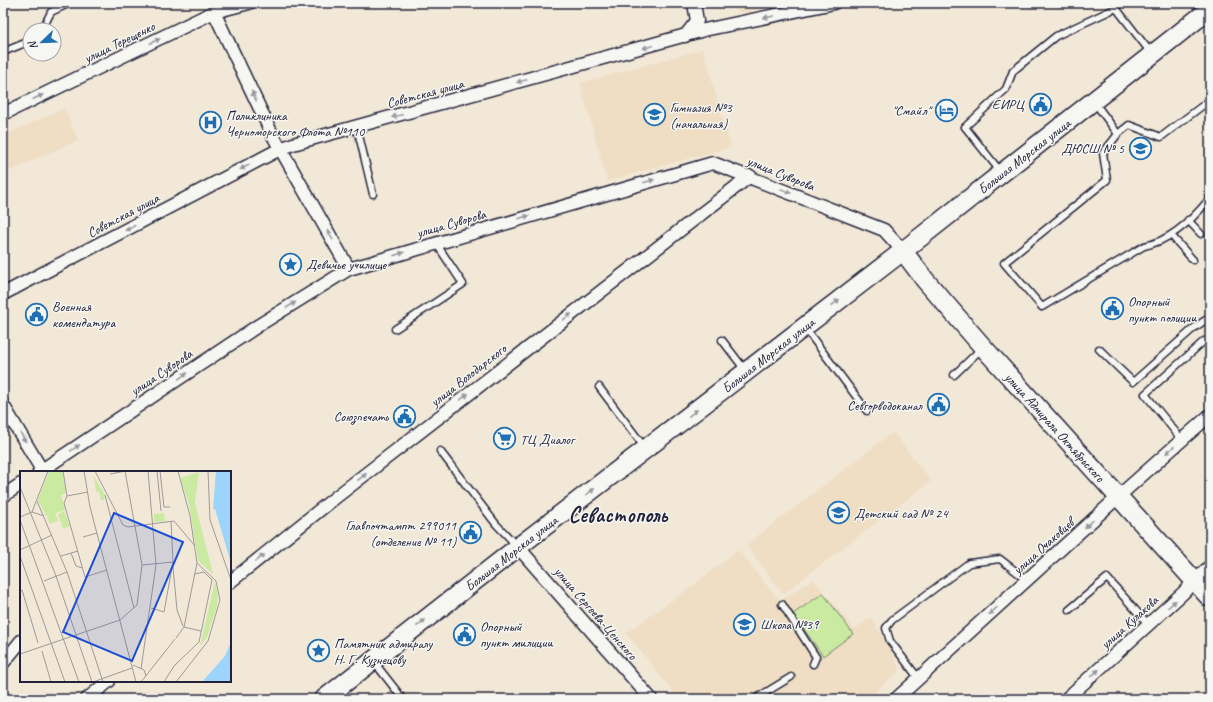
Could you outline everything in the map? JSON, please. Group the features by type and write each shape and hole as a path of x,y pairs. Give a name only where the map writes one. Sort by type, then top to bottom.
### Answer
{"main road":[{"name":"Большая Морская улица","path":"324,699 804,326 904,251 1210,9"},
{"name":"улица Адмирала Октябрьского","path":"904,251 925,280 983,347 1210,598"}],"street":[{"path":"230,3 214,12 280,149 349,269"},
{"name":"улица Терещенко","path":"3,114 214,12 249,3"},
{"path":"685,36 697,21 694,3"},
{"name":"Советская улица","path":"3,294 280,149 704,30 834,3"},
{"name":"улица Суворова","path":"41,471 259,325 349,269 713,163 750,176 884,230 904,251"},
{"name":"улица Володарского","path":"231,581 336,497 750,176"},
{"path":"3,405 41,471"},
{"name":"улица Очаковцев","path":"898,698 1210,415"},
{"path":"3,496 20,485"},
{"name":"улица Сергеева-Ценского","path":"518,547 651,699"},
{"name":"улица Кулакова","path":"1066,699 1149,625 1210,566"},
{"path":"3,663 20,642"},
{"path":"87,699 108,682"}],"lane":[{"path":"46,22 51,12 70,3"},
{"path":"1002,173 965,127 1006,89 1013,71 1056,36 1116,8 1152,54"},
{"path":"3,52 22,44"},
{"path":"1210,100 1161,137 1129,125 1118,134 1104,153 1107,180 1004,263 1042,307 1144,246 1157,243 1170,235 1203,207 1210,198"},
{"path":"1093,101 1118,134"},
{"path":"357,127 373,194"},
{"path":"1188,220 1200,234"},
{"path":"1170,235 1193,260"},
{"path":"395,329 463,284 436,243"},
{"path":"1099,349 1133,382 1210,317"},
{"path":"804,326 867,411"},
{"path":"722,340 746,372"},
{"path":"1182,440 1145,394 1204,341"},
{"path":"954,375 983,347"},
{"path":"599,387 646,449"},
{"path":"440,451 496,524 518,547"},
{"path":"919,679 890,641 886,628 892,620 970,562 1000,559 1027,580"},
{"path":"1069,610 1107,578 1149,625"},
{"path":"782,604 816,657 813,664"},
{"path":"373,661 403,699"},
{"path":"755,699 791,677"}],"shaded area":[{"path":"726,3 785,3 741,13"},
{"name":"Гимназия №3 (начальная)","path":"703,49 731,147 607,181 580,83"},
{"path":"64,108 78,140 3,174 3,136"},
{"name":"Детский сад № 24","path":"893,432 931,481 783,594 746,545"},
{"name":"Школа №39","path":"738,550 780,601 813,579 854,629 871,618 885,639 900,670 867,699 679,699 626,633 695,584"}],"green space":[{"path":"823,593 853,634 823,656 793,614"}],"place":[{"name":"ЕИРЦ","path":"1040,104"},
{"name":"\"Смайл\"","path":"946,110"},
{"name":"Гимназия №3 (начальная)","path":"655,115"},
{"name":"Поликлиника Черноморского Флота №110","path":"211,123"},
{"name":"ДЮСШ № 5","path":"1140,148"},
{"name":"Девичье училище","path":"291,264"},
{"name":"Опорный пункт полиции","path":"1113,309"},
{"name":"Военная комендатура","path":"36,314"},
{"name":"Севгорводоканал","path":"938,405"},
{"name":"Союзпечать","path":"404,416"},
{"name":"ТЦ Диалог","path":"505,439"},
{"name":"Детский сад № 24","path":"838,513"},
{"name":"Главпочтампт 299011 (отделение № 11)","path":"471,533"},
{"name":"Школа №39","path":"744,624"},
{"name":"Опорный пункт милиции","path":"465,634"},
{"name":"Памятник адмиралу Н. Г. Кузнецову","path":"319,651"}],"district":[{"name":"Севастополь","path":"618,514"}]}
